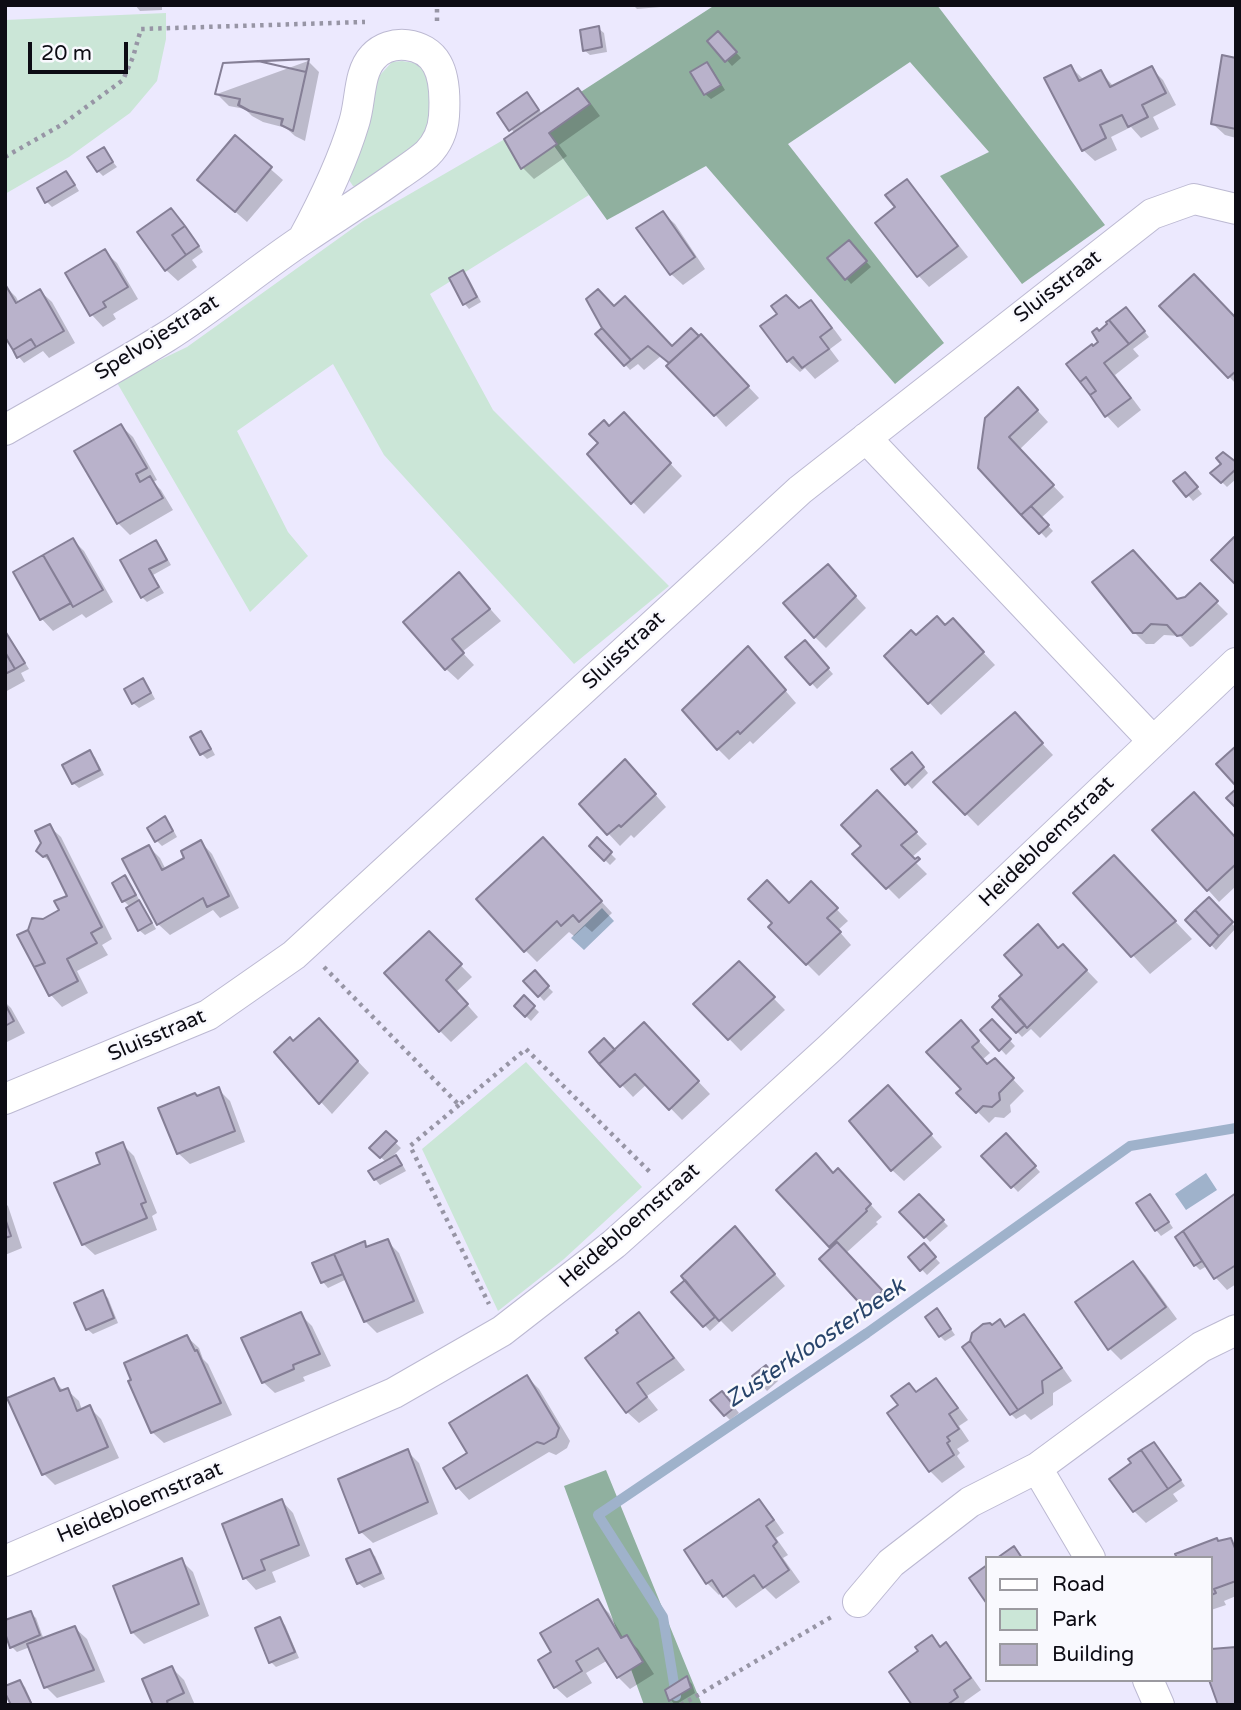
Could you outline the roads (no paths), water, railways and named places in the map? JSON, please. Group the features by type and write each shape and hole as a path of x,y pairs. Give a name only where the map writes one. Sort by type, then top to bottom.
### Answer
{"street":[{"name":"Spelvojestraat","path":"5,430 168,336 426,154 438,141 443,127 444,111 443,82 438,64 429,53 403,44 381,50 373,57 363,79 355,121 334,176 303,239"},
{"name":"Sluisstraat","path":"5,1100 208,1015 294,955 800,490 1152,214 1194,199 1236,209"},
{"path":"866,438 1153,741"},
{"name":"Heidebloemstraat","path":"5,1561 394,1393 502,1331 614,1244 671,1193 830,1048 1236,663"},
{"path":"858,1602 891,1563 970,1502 1037,1468 1201,1347 1236,1330"},
{"path":"1037,1468 1089,1556"},
{"path":"1149,1682 1159,1705"}],"water":[{"path":"602,908 614,921 584,950 571,938"},
{"path":"1206,1173 1217,1190 1186,1210 1175,1194"}],"waterway":[{"name":"Zusterkloosterbeek","path":"676,1696 663,1617 598,1515 867,1333 1130,1146 1236,1128"}]}
